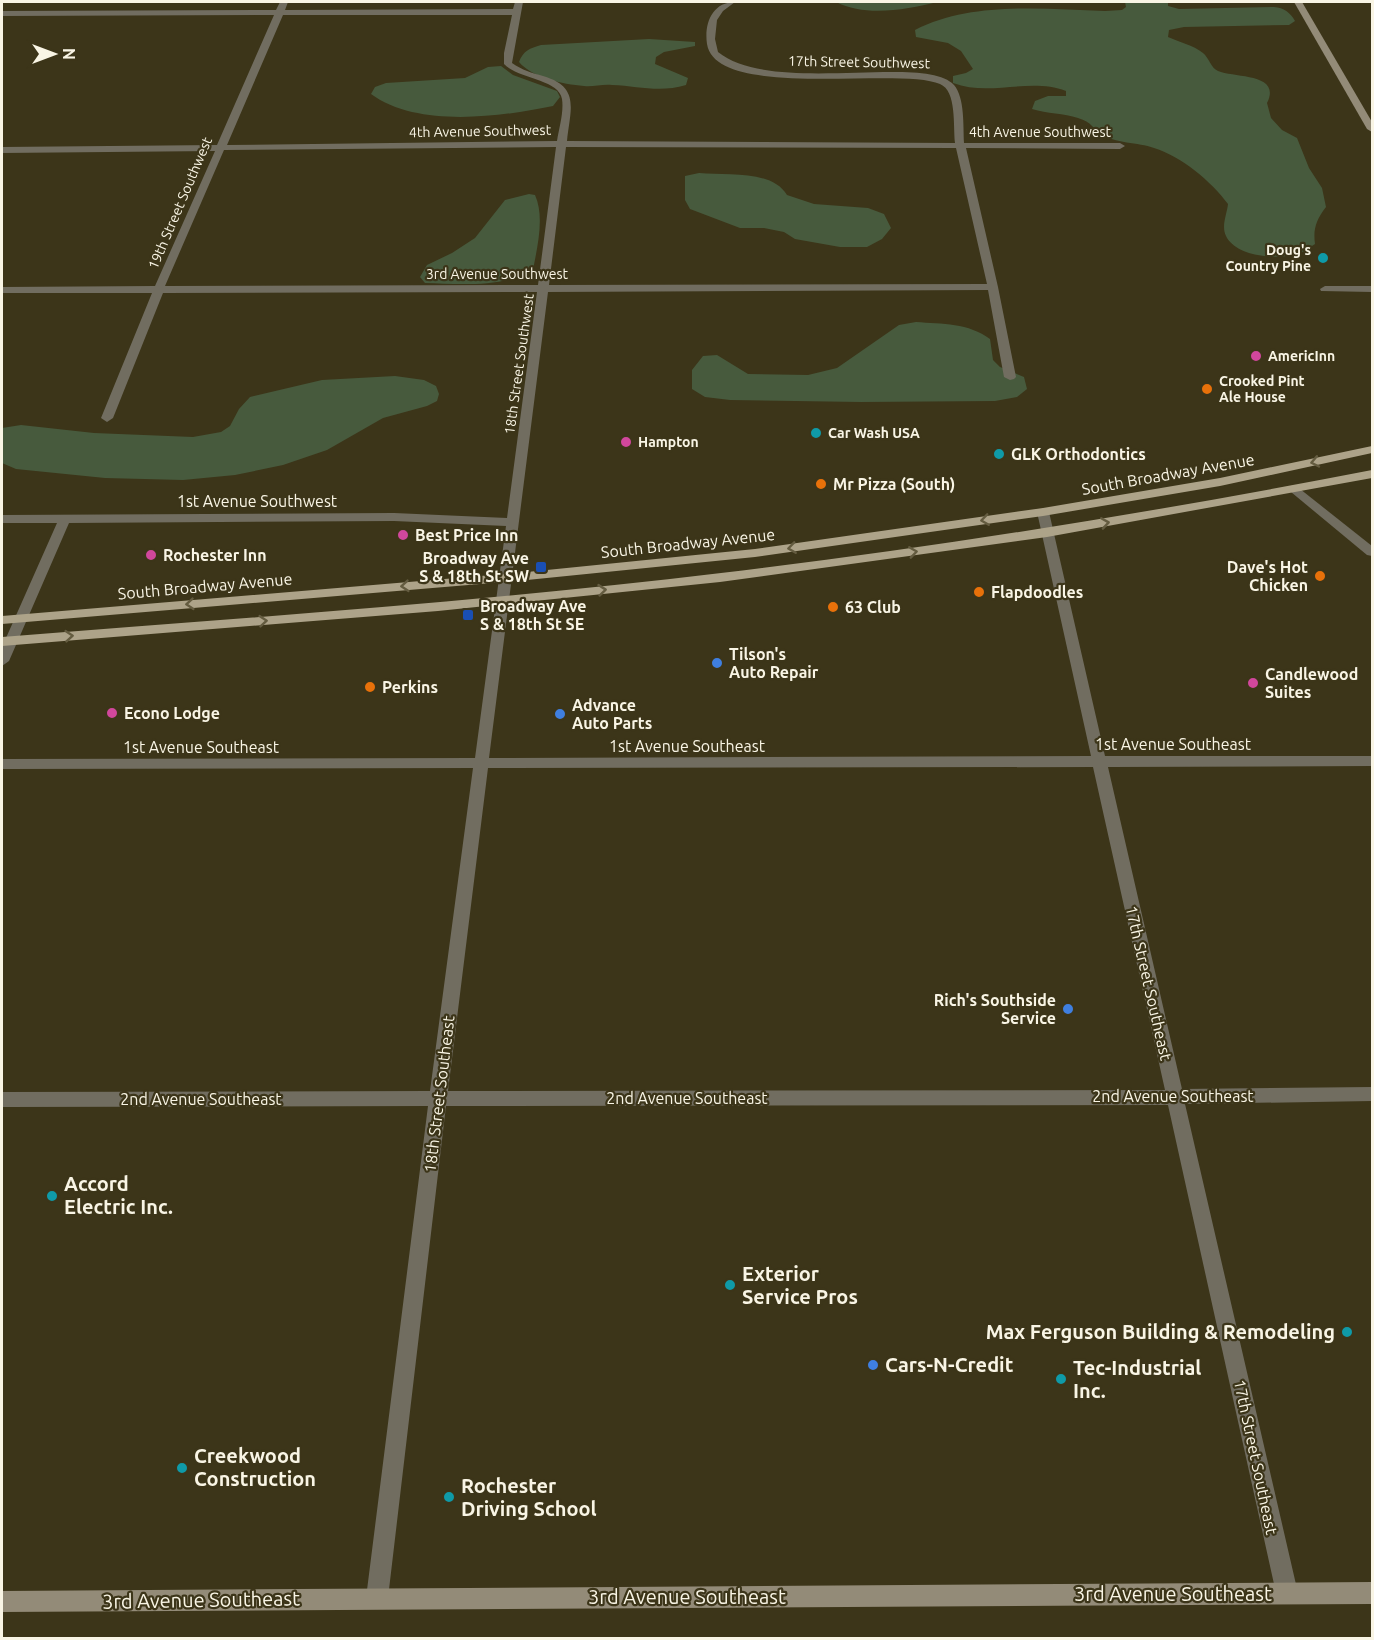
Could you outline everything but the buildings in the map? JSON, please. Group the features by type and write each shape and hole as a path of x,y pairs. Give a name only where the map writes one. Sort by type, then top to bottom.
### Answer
{"main road":[{"path":"1298,2 1371,124"},
{"name":"South Broadway Avenue","path":"6,641 504,590 1043,512 1220,482 1372,450"},
{"name":"South Broadway Avenue","path":"2,620 759,573 1047,533 1186,510 1372,474"},
{"name":"3rd Avenue Southeast","path":"2,1602 1372,1593"}],"street":[{"name":"19th Street Southwest","path":"107,418 159,289 284,2"},
{"name":"18th Street Southwest","path":"504,590 545,289 567,101 564,89 554,83 517,71 508,64 508,53 519,2"},
{"name":"17th Street Southwest","path":"731,2 714,15 711,24 712,47 716,55 740,69 764,74 913,75 942,81 950,86 955,95 960,145 993,287 1010,377"},
{"path":"2,13 517,12"},
{"name":"4th Avenue Southwest","path":"2,150 563,144 960,145 1118,148"},
{"name":"3rd Avenue Southwest","path":"2,290 993,287"},
{"path":"1325,289 1372,289"},
{"path":"1295,489 1372,552"},
{"name":"17th Street Southeast","path":"1043,512 1287,1593"},
{"name":"1st Avenue Southwest","path":"2,519 394,517 512,522"},
{"path":"2,661 6,641 21,618 65,518"},
{"name":"18th Street Southeast","path":"377,1598 438,1099 504,590"},
{"name":"1st Avenue Southeast","path":"2,764 482,765 1372,761"},
{"name":"2nd Avenue Southeast","path":"2,1100 1372,1094"}],"green space":[{"path":"836,2 937,2 886,11 873,11 847,7"},
{"path":"1125,2 1168,2 1168,6 1179,9 1274,7 1284,9 1291,15 1295,21 1289,25 1184,27 1169,30 1168,37 1199,50 1218,71 1254,78 1268,86 1270,93 1267,103 1271,118 1282,130 1297,138 1309,168 1322,188 1326,207 1316,225 1315,244 1298,254 1280,257 1258,255 1239,249 1231,243 1225,232 1224,224 1228,204 1204,179 1175,157 1154,148 1106,137 1089,123 1078,118 1032,109 1035,101 1048,96 1066,96 1066,91 1038,86 981,88 953,83 953,76 973,69 961,51 948,43 916,37 915,30 960,15 1033,8 1122,10 1126,7"},
{"path":"649,39 695,42 695,46 664,52 656,57 655,64 688,78 686,85 658,89 575,85 540,76 519,62 527,51 541,45"},
{"path":"501,66 513,75 557,91 560,97 553,106 509,114 459,117 411,112 390,105 371,94 375,87 386,83 465,78 488,67"},
{"path":"699,173 759,177 780,187 787,195 814,204 868,208 884,214 891,228 882,239 867,247 840,247 795,239 784,232 764,228 740,228 690,209 685,200 685,176"},
{"path":"529,194 535,195 540,223 533,270 508,280 480,284 425,283 420,277 427,265 475,238 505,200"},
{"path":"916,322 955,325 982,334 990,339 993,360 1000,367 1024,377 1027,389 1017,397 995,401 861,402 730,400 705,397 692,389 692,370 703,356 717,355 748,374 808,375 837,368 899,325"},
{"path":"395,376 424,380 436,386 439,394 437,401 383,418 327,450 283,465 235,475 183,480 105,478 16,469 2,463 2,428 21,425 94,433 193,437 221,432 230,426 239,409 250,397 322,380"}],"place":[{"name":"Doug's Country Pine","path":"1323,258"},
{"name":"AmericInn","path":"1256,356"},
{"name":"Crooked Pint Ale House","path":"1207,389"},
{"name":"Car Wash USA","path":"816,433"},
{"name":"Hampton","path":"626,442"},
{"name":"GLK Orthodontics","path":"999,454"},
{"name":"Mr Pizza (South)","path":"821,484"},
{"name":"Best Price Inn","path":"403,535"},
{"name":"Rochester Inn","path":"151,555"},
{"name":"Broadway Ave S & 18th St SW","path":"541,567"},
{"name":"Dave's Hot Chicken","path":"1320,576"},
{"name":"Flapdoodles","path":"979,592"},
{"name":"63 Club","path":"833,607"},
{"name":"Broadway Ave S & 18th St SE","path":"468,615"},
{"name":"Tilson's Auto Repair","path":"717,663"},
{"name":"Candlewood Suites","path":"1253,683"},
{"name":"Perkins","path":"370,687"},
{"name":"Econo Lodge","path":"112,713"},
{"name":"Advance Auto Parts","path":"560,714"},
{"name":"Rich's Southside Service","path":"1068,1009"},
{"name":"Accord Electric Inc.","path":"52,1196"},
{"name":"Exterior Service Pros","path":"730,1285"},
{"name":"Max Ferguson Building & Remodeling","path":"1347,1332"},
{"name":"Cars-N-Credit","path":"873,1365"},
{"name":"Tec-Industrial Inc.","path":"1061,1379"},
{"name":"Creekwood Construction","path":"182,1468"},
{"name":"Rochester Driving School","path":"449,1497"}]}
